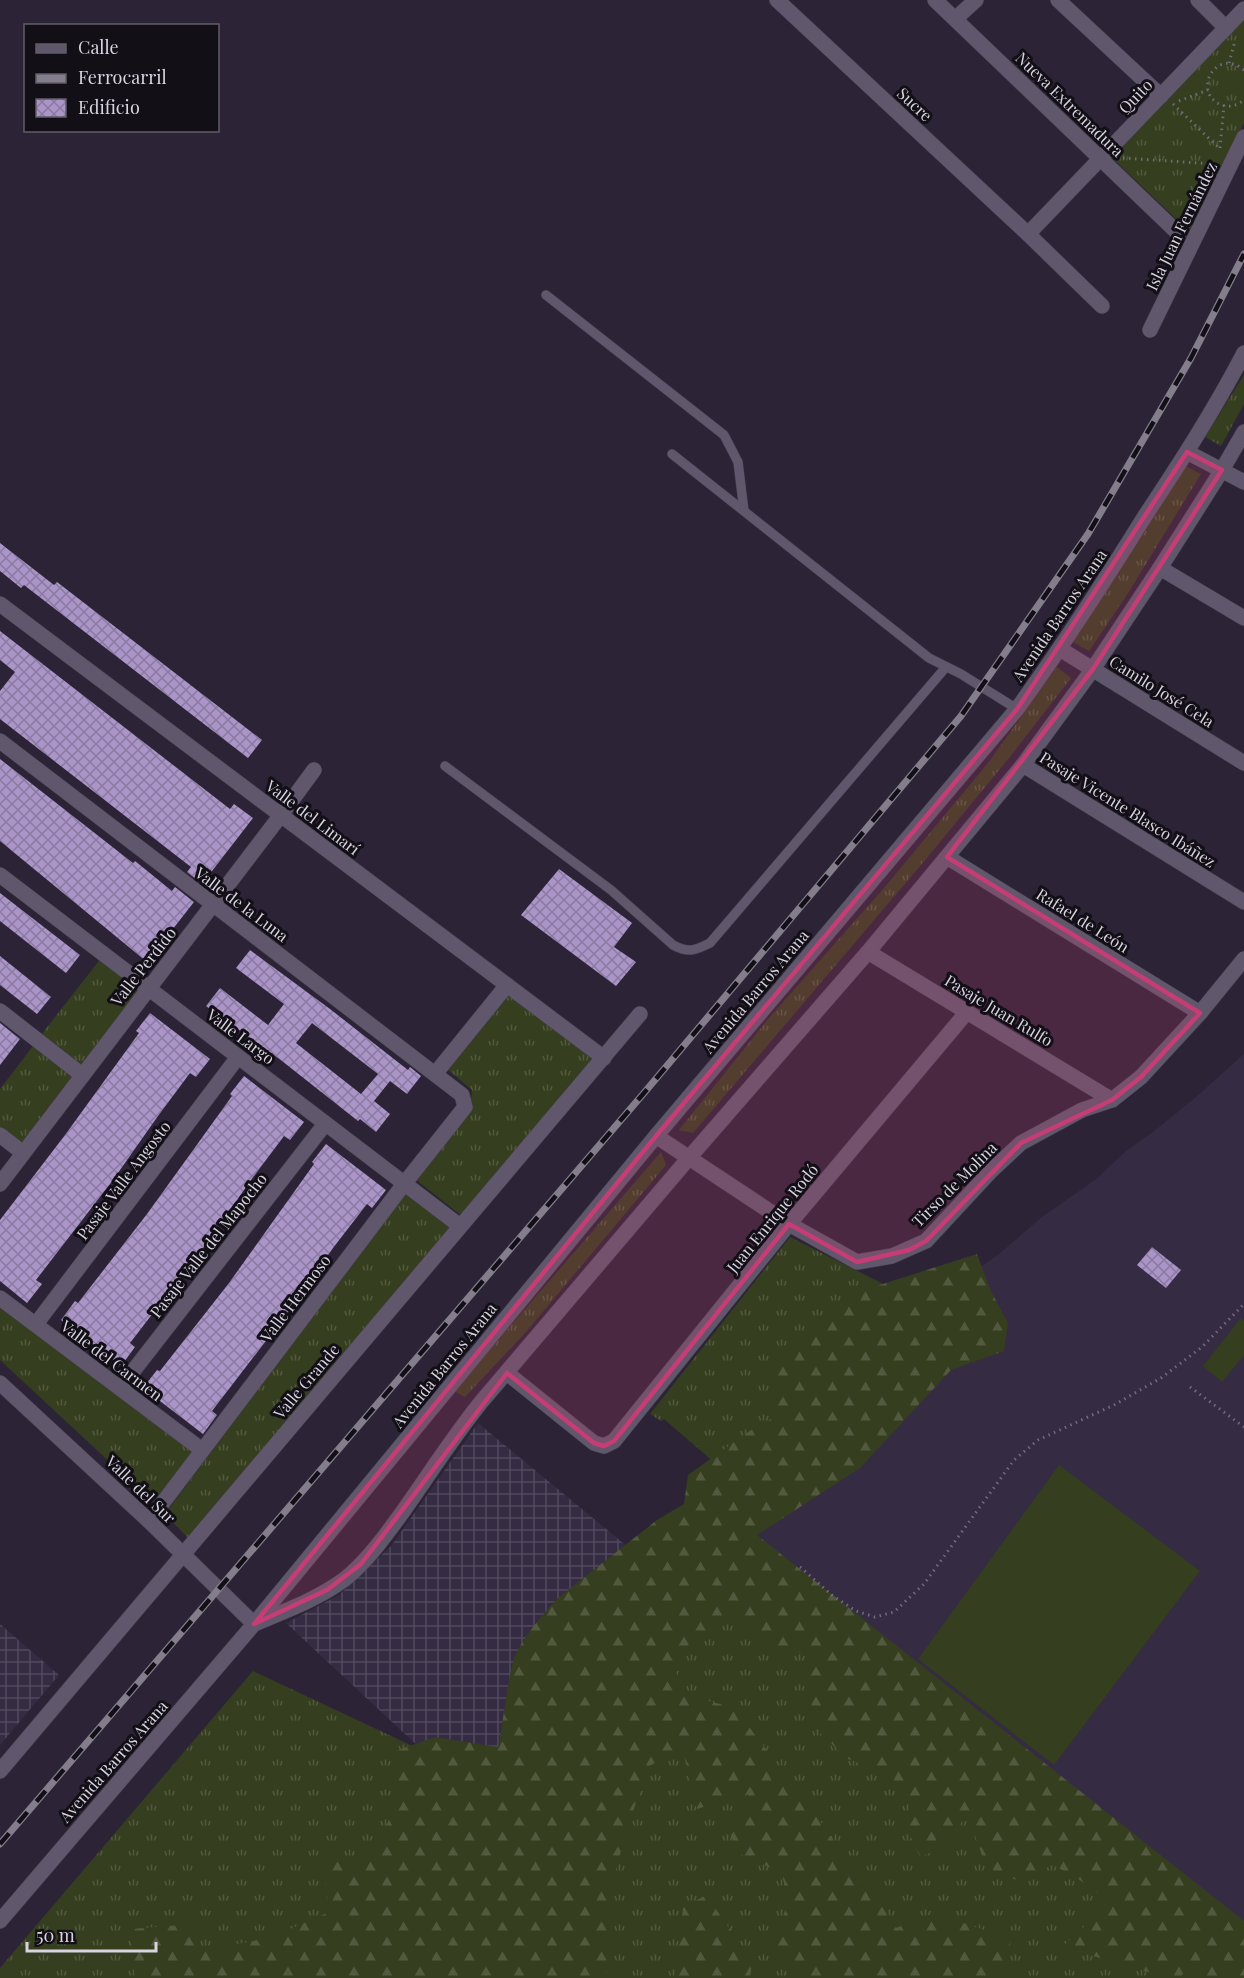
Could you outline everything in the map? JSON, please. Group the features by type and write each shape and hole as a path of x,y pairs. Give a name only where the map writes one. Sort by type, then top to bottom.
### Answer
{"street":[{"name":"Sucre","path":"777,0 1102,306"},
{"name":"Nueva Extremadura","path":"934,0 1179,234"},
{"path":"955,19 976,0"},
{"path":"1058,0 1167,100"},
{"path":"1198,0 1232,31"},
{"name":"Quito","path":"1028,234 1100,158 1167,100 1232,31 1244,9"},
{"name":"Isla Juan Fernández","path":"1150,330 1244,137"},
{"name":"Avenida Barros Arana","path":"0,1921 254,1624 656,1136 1017,709 1060,649 1187,452 1224,392 1244,353"},
{"name":"Avenida Barros Arana","path":"254,1624 327,1590 345,1579 361,1564 402,1513 459,1430 688,1159 868,952 1023,765 1093,669 1160,568 1244,432"},
{"path":"1187,452 1244,482"},
{"path":"1160,568 1244,618"},
{"name":"Valle del Limarí","path":"0,604 604,1058"},
{"name":"Camilo José Cela","path":"1060,649 1244,763"},
{"name":"Valle de la Luna","path":"0,741 462,1095"},
{"name":"Pasaje Vicente Blasco Ibáñez","path":"1023,765 1244,902"},
{"name":"Valle Perdido","path":"0,1184 314,770"},
{"name":"Rafael de León","path":"947,857 1200,1013"},
{"name":"Valle Largo","path":"0,875 460,1226"},
{"name":"Pasaje Juan Rulfo","path":"868,952 1112,1100"},
{"name":"Tirso de Molina","path":"656,1136 789,1224 857,1262 883,1258 909,1250 926,1241 991,1171 1021,1143 1082,1110 1112,1100 1141,1077 1200,1013 1244,959"},
{"path":"435,1074 507,985"},
{"path":"0,1011 82,1075"},
{"name":"Juan Enrique Rodó","path":"507,1373 594,1443 604,1446 614,1441 789,1224 967,1012"},
{"name":"Valle Grande","path":"0,1771 640,1014"},
{"name":"Pasaje Valle Angosto","path":"36,1324 238,1057"},
{"name":"Valle Hermoso","path":"149,1521 465,1107 462,1095"},
{"name":"Pasaje Valle del Mapocho","path":"120,1388 325,1124"},
{"path":"0,1135 23,1153"},
{"name":"Valle del Carmen","path":"0,1298 202,1450"},
{"name":"Valle del Sur","path":"0,1383 149,1521 254,1624"}],"lane":[{"path":"546,295 724,435 738,462 744,511"},
{"path":"672,454 929,658 1017,709"},
{"path":"445,766 611,890 673,945 685,951 698,949 710,944 946,667"}],"path":[{"path":"1229,63 1232,31"},
{"path":"1243,68 1229,63 1219,65 1212,71 1208,80 1208,90 1212,98 1224,105 1239,104 1244,100"},
{"path":"1167,100 1208,90"},
{"path":"1100,158 1224,164 1233,160 1167,100"},
{"path":"1220,149 1224,105"},
{"path":"800,1567 833,1596 856,1611 875,1617 894,1612 924,1584 1014,1460 1038,1440 1114,1406 1161,1378 1202,1347 1244,1304"},
{"path":"1190,1387 1244,1427"}],"highlighted area":[{"path":"1187,452 1222,470 1093,669 947,857 1200,1013 1141,1077 1112,1100 1021,1143 926,1241 909,1250 857,1262 789,1224 614,1441 604,1446 594,1443 507,1373 361,1564 327,1590 254,1624 656,1136 1017,709"}],"shaded area":[{"path":"1244,1054 1244,1932 749,1540 964,1279 999,1254 1042,1217 1095,1180 1126,1151 1196,1097"},
{"path":"478,1423 646,1562 496,1819 286,1623 339,1595 391,1546"},
{"path":"0,1624 59,1675 0,1745"}],"green space":[{"path":"1244,19 1244,123 1191,233 1111,157"},
{"path":"1244,375 1244,404 1221,446 1205,437"},
{"path":"1184,465 1201,474 1125,598 1089,651 1073,642 1126,561"},
{"path":"1057,667 1071,678 1009,758 693,1133 679,1130 769,1018 884,888 988,763"},
{"path":"102,957 141,987 81,1066 41,1035"},
{"path":"511,987 599,1055 462,1216 415,1179 470,1109 472,1090 446,1068"},
{"path":"33,1046 73,1076 22,1144 0,1127 0,1089"},
{"path":"661,1152 666,1165 526,1332 465,1397 454,1391"},
{"path":"408,1187 456,1223 189,1539 165,1514"},
{"path":"790,1237 923,1304 738,1483 664,1419 661,1421 650,1414"},
{"path":"977,1254 991,1291 1008,1323 1004,1351 951,1370 860,1468 757,1535 1244,1921 1244,1978 1205,1978 1182,1974 1181,1978 1169,1978 1062,1947 1108,1901 1077,1878 1053,1865 1017,1880 996,1873 983,1858 967,1814 944,1847 920,1857 910,1835 909,1791 882,1772 848,1759 820,1733 809,1697 808,1654 775,1648 739,1613 691,1641 675,1667 682,1694 735,1708 800,1792 838,1847 846,1872 877,1896 896,1928 934,1913 1011,1939 1005,1978 812,1978 801,1975 803,1962 775,1960 773,1941 788,1904 782,1873 740,1854 728,1831 749,1794 697,1809 682,1747 648,1767 625,1836 609,1895 606,1978 135,1978 131,1929 192,1924 203,1950 270,1938 329,1912 323,1865 370,1855 402,1796 393,1752 435,1737 498,1747 514,1659 527,1635 558,1598 657,1520 684,1504 688,1475 748,1432 776,1416 775,1372 791,1343 867,1289"},
{"path":"0,1305 197,1454 157,1506 0,1360"},
{"path":"1241,1318 1244,1321 1244,1355 1222,1382 1203,1366"},
{"path":"1059,1465 1200,1571 1054,1765 918,1659"},
{"path":"706,1573 1244,1978 430,1978"},
{"path":"253,1671 491,1783 413,1978 0,1978 0,1968"},
{"path":"706,1895 752,1961 750,1978 675,1978 683,1908"}],"building":[{"path":"0,543 54,585 57,582 262,740 248,758 24,585 21,588 0,571"},
{"path":"0,631 230,809 234,804 253,818 202,884 187,872 191,867 0,719 0,691 15,672 0,660"},
{"path":"0,759 133,863 135,861 172,891 175,887 194,902 147,962 0,841"},
{"path":"559,869 632,923 614,947 636,962 616,986 521,915"},
{"path":"0,893 80,955 66,973 0,921"},
{"path":"250,950 408,1070 410,1067 421,1076 407,1094 390,1081 374,1101 390,1114 376,1132 360,1119 358,1121 282,1061 206,1006 220,988 268,1025 284,1004 236,968","holes":["312,1023 378,1074 361,1094 296,1043"]},
{"path":"0,956 51,997 37,1014 0,985"},
{"path":"150,1013 210,1059 196,1077 190,1073 113,1180 36,1280 42,1284 27,1303 0,1281 0,1220 139,1033 136,1031"},
{"path":"0,1023 20,1039 0,1065"},
{"path":"244,1076 304,1122 290,1140 284,1136 251,1180 207,1243 130,1343 135,1347 121,1366 61,1320 75,1301 78,1303 147,1214"},
{"path":"326,1144 386,1190 372,1208 367,1204 333,1248 289,1311 212,1411 217,1415 203,1434 143,1388 157,1370 160,1371 229,1283"},
{"path":"1152,1247 1181,1270 1166,1288 1137,1265"}],"railway":[{"path":"0,1844 644,1093 961,716 1088,534 1191,358 1244,254"}]}
